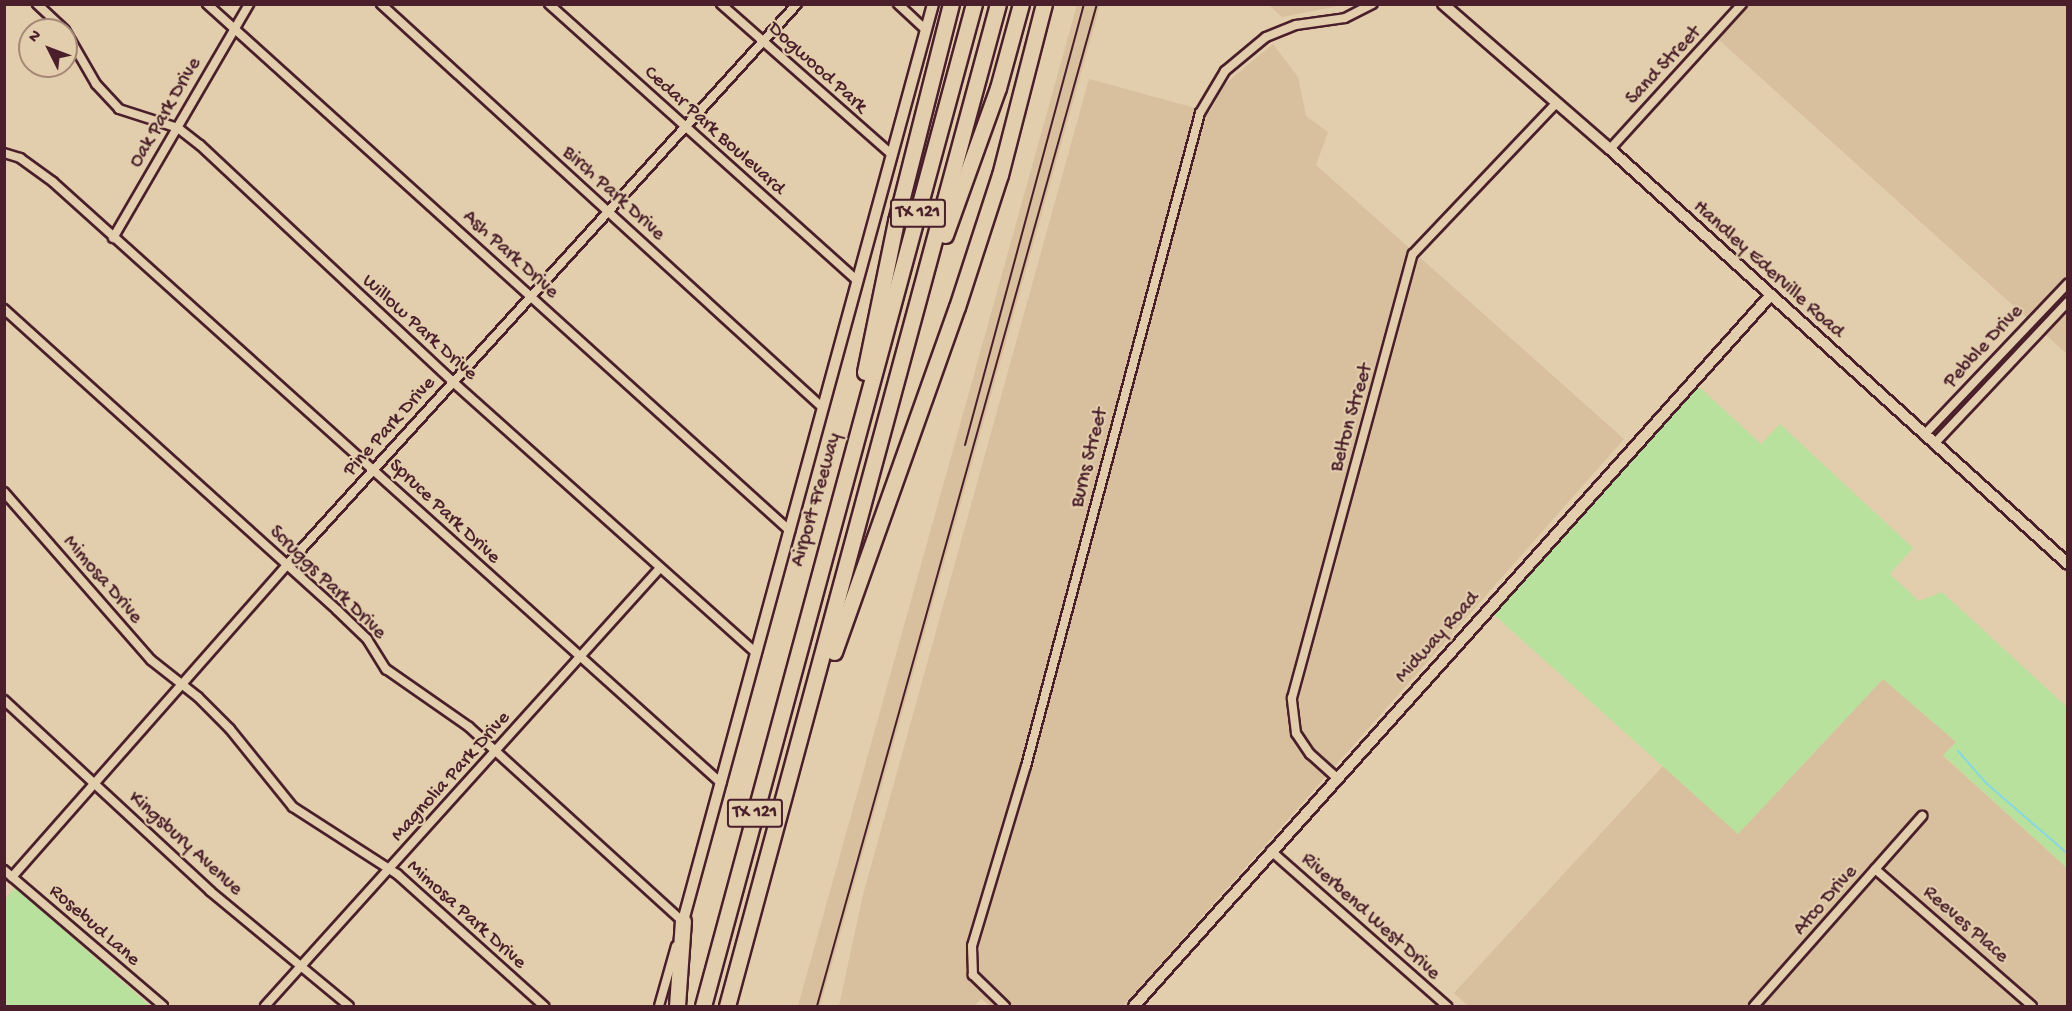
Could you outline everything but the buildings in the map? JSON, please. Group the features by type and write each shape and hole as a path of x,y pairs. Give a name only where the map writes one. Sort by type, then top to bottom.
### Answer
{"highway":[{"path":"861,422 865,372 879,299 951,4"},
{"name":"Airport Freeway","path":"703,1006 974,4"},
{"name":"TX 121","path":"727,1006 800,744 998,4"},
{"path":"911,328 998,88 1021,4"},
{"path":"800,744 815,716 846,613 957,307 1000,175 1044,4"},
{"path":"677,1006 683,921"}],"main road":[{"name":"Airport Freeway","path":"683,921 933,4"},
{"name":"Handley Ederville Road","path":"1443,4 1610,149 2067,564"},
{"name":"Midway Road","path":"1134,1006 1770,296"}],"street":[{"name":"Willow Park Drive","path":"37,4 52,18"},
{"name":"Ash Park Drive","path":"207,4 790,531"},
{"name":"Oak Park Drive","path":"113,238 249,4"},
{"name":"Birch Park Drive","path":"381,4 823,408"},
{"name":"Cedar Park Boulevard","path":"549,4 683,127 858,281"},
{"name":"Dogwood Park","path":"721,4 892,155"},
{"name":"Pine Park Drive","path":"12,877 287,565 797,4"},
{"path":"898,4 926,30"},
{"name":"Burns Street","path":"1005,1006 973,975 972,946 1026,766 1200,113 1225,71 1266,37 1296,25 1345,18 1373,4"},
{"name":"Sand Street","path":"1610,149 1742,4"},
{"name":"Willow Park Drive","path":"78,53 96,84 119,109 178,128 453,382 756,653"},
{"name":"Belton Street","path":"1337,778 1310,754 1296,733 1292,698 1413,254 1557,102"},
{"name":"Spruce Park Drive","path":"6,153 53,182 721,783"},
{"name":"Pebble Drive","path":"1924,435 2067,283"},
{"name":"Pebble Drive","path":"1934,444 2067,302"},
{"name":"Scruggs Park Drive","path":"4,309 367,639 386,669 434,700 683,921"},
{"path":"1992,362 2003,371"},
{"path":"1960,396 1971,405"},
{"name":"Mimosa Drive","path":"4,492 136,644 180,684"},
{"name":"Magnolia Park Drive","path":"265,1006 581,659 660,568"},
{"name":"Mimosa Park Drive","path":"180,684 230,729 293,807 389,869 544,1006"},
{"name":"Kingsbury Avenue","path":"4,700 210,891 349,1006"},
{"name":"Atco Drive","path":"1754,1006 1922,816"},
{"name":"Riverbend West Drive","path":"1272,851 1447,1006"},
{"name":"Reeves Place","path":"1875,869 2032,1006"},
{"name":"Rosebud Lane","path":"4,870 163,1006"},
{"path":"659,1006 683,921"}],"shaded area":[{"path":"1077,5 1100,5 820,1006 798,1006"},
{"path":"1269,5 1343,5 1282,17"},
{"path":"1749,5 2067,5 2067,354 1718,39"},
{"path":"1273,44 1298,77 1306,116 1328,132 1316,165 1624,439 1123,1006 990,1006 981,999 974,1006 839,1006 863,895 1089,79 1210,112 1225,84"},
{"path":"1883,679 1956,742 1943,756 2067,868 2067,1006 1468,1006 1454,993 1663,766 1738,834"}],"green space":[{"path":"1697,385 1761,444 1780,424 1913,548 1890,574 1919,601 1942,592 2067,707 2067,868 1943,755 1956,742 1883,679 1738,834 1492,613"},
{"path":"15,887 150,1006 5,1006 5,900"}],"waterway":[{"path":"1958,751 1986,783 2068,854"}],"railway":[{"path":"965,445 1084,4"},
{"path":"817,1006 1097,4"}]}
